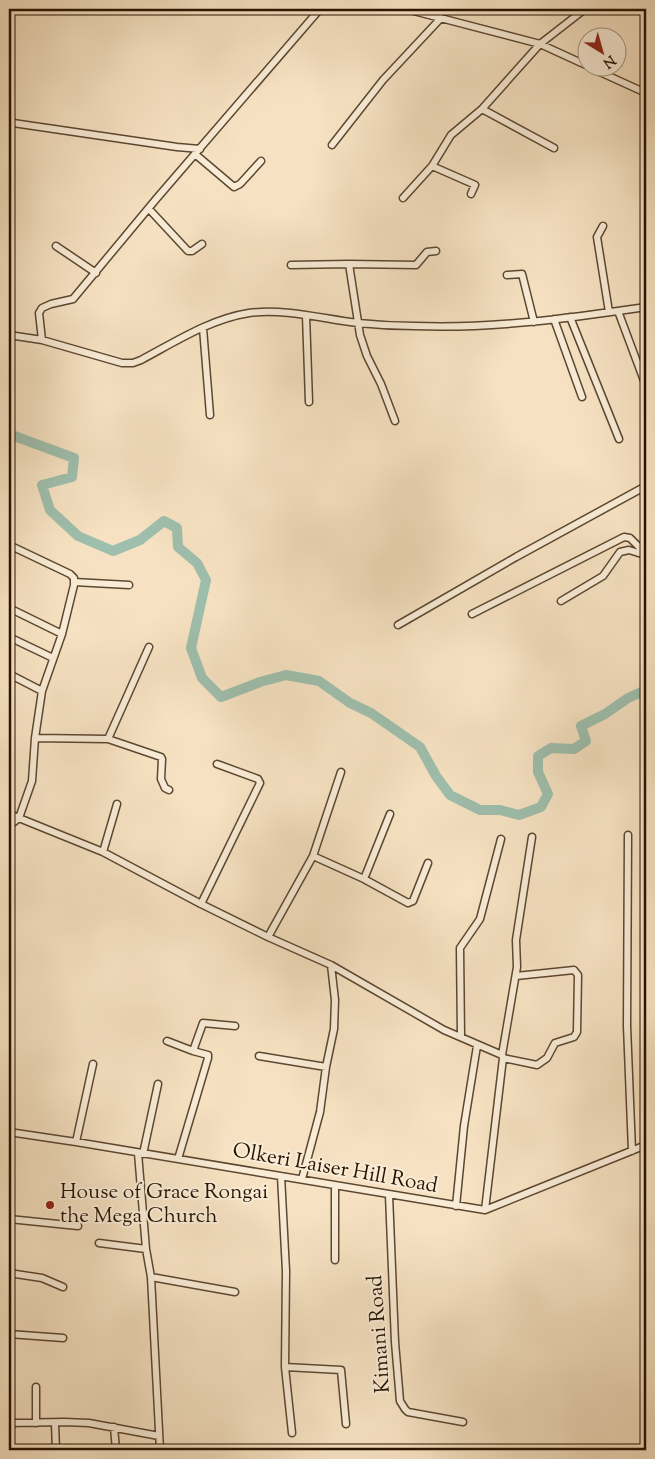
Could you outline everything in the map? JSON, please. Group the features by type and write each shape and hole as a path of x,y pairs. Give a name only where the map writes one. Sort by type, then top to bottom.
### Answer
{"street":[{"path":"42,340 39,314 42,308 73,299 197,151 320,9"},
{"path":"406,9 540,44 578,62"},
{"path":"403,198 432,166 451,135 482,109 540,44 585,9"},
{"path":"332,145 383,80 441,18"},
{"path":"613,78 646,93"},
{"path":"482,109 554,148"},
{"path":"9,124 13,123 197,151 234,187 240,184 261,161"},
{"path":"432,166 475,185 471,194"},
{"path":"149,209 188,251 192,251 202,244"},
{"path":"603,226 597,237 609,312"},
{"path":"56,246 96,273"},
{"path":"291,265 416,265 427,252 436,251"},
{"path":"349,264 360,336 396,420"},
{"path":"507,274 522,274 534,322"},
{"path":"9,335 42,340 122,364 133,363 203,328 248,313 265,312 306,315 359,323 416,326 534,322 646,306"},
{"path":"618,311 646,386"},
{"path":"306,315 309,402"},
{"path":"570,317 619,439"},
{"path":"554,320 582,397"},
{"path":"203,328 210,415"},
{"path":"398,625 516,557 646,486"},
{"path":"472,614 624,537 630,538 646,554"},
{"path":"9,545 70,574 74,582 62,634 42,691 34,738 32,781 19,818 9,826"},
{"path":"562,601 603,576 620,552 629,550 646,554"},
{"path":"74,582 129,585"},
{"path":"9,608 62,634"},
{"path":"9,637 53,658"},
{"path":"108,740 149,647"},
{"path":"9,674 42,691"},
{"path":"34,738 108,740 162,758 161,779 165,788 169,790"},
{"path":"201,904 260,783 258,779 217,764"},
{"path":"268,937 313,856 341,772"},
{"path":"103,852 117,804"},
{"path":"9,814 103,852 201,904 331,965 444,1030 502,1056 537,1065 547,1058 555,1043 574,1037 577,1032 578,976 574,970 516,976"},
{"path":"364,879 390,814"},
{"path":"628,835 627,1026 632,1151"},
{"path":"484,1210 502,1056 516,976 516,940 532,837"},
{"path":"461,1037 460,948 480,919 500,839"},
{"path":"313,856 364,879 408,903 413,902 428,863"},
{"path":"302,1180 320,1112 334,1020 335,1000 331,965"},
{"path":"193,1051 204,1022 235,1026"},
{"path":"167,1042 208,1055 178,1159"},
{"path":"456,1206 464,1126 478,1046"},
{"path":"259,1056 326,1066"},
{"path":"76,1142 94,1064"},
{"path":"158,1084 140,1153 146,1249 152,1277 160,1450"},
{"name":"Olkeri Laiser Hill Road","path":"9,1132 484,1210 646,1145"},
{"path":"281,1176 286,1271 285,1367 292,1433"},
{"path":"335,1186 335,1260"},
{"name":"Kimani Road","path":"389,1195 395,1342 400,1401 408,1412 463,1422"},
{"path":"9,1219 78,1226"},
{"path":"100,1243 146,1249"},
{"path":"9,1273 42,1278 63,1287"},
{"path":"152,1277 235,1292"},
{"path":"9,1334 63,1338"},
{"path":"285,1367 341,1370 346,1424"},
{"path":"36,1387 36,1423"},
{"path":"9,1423 89,1423 159,1436"},
{"path":"55,1423 56,1450"},
{"path":"114,1427 116,1450"}],"waterway":[{"path":"9,434 74,458 72,477 42,485 50,510 78,536 113,551 140,540 164,521 177,528 178,547 197,563 206,580 191,648 202,678 221,697 260,682 286,675 319,681 350,703 371,713 420,747 436,776 450,795 480,810 500,810 519,815 541,807 548,794 538,772 538,756 551,748 574,749 586,741 581,726 605,714 628,698 646,690"}],"place":[{"name":"House of Grace Rongai the Mega Church","path":"50,1205"}]}
